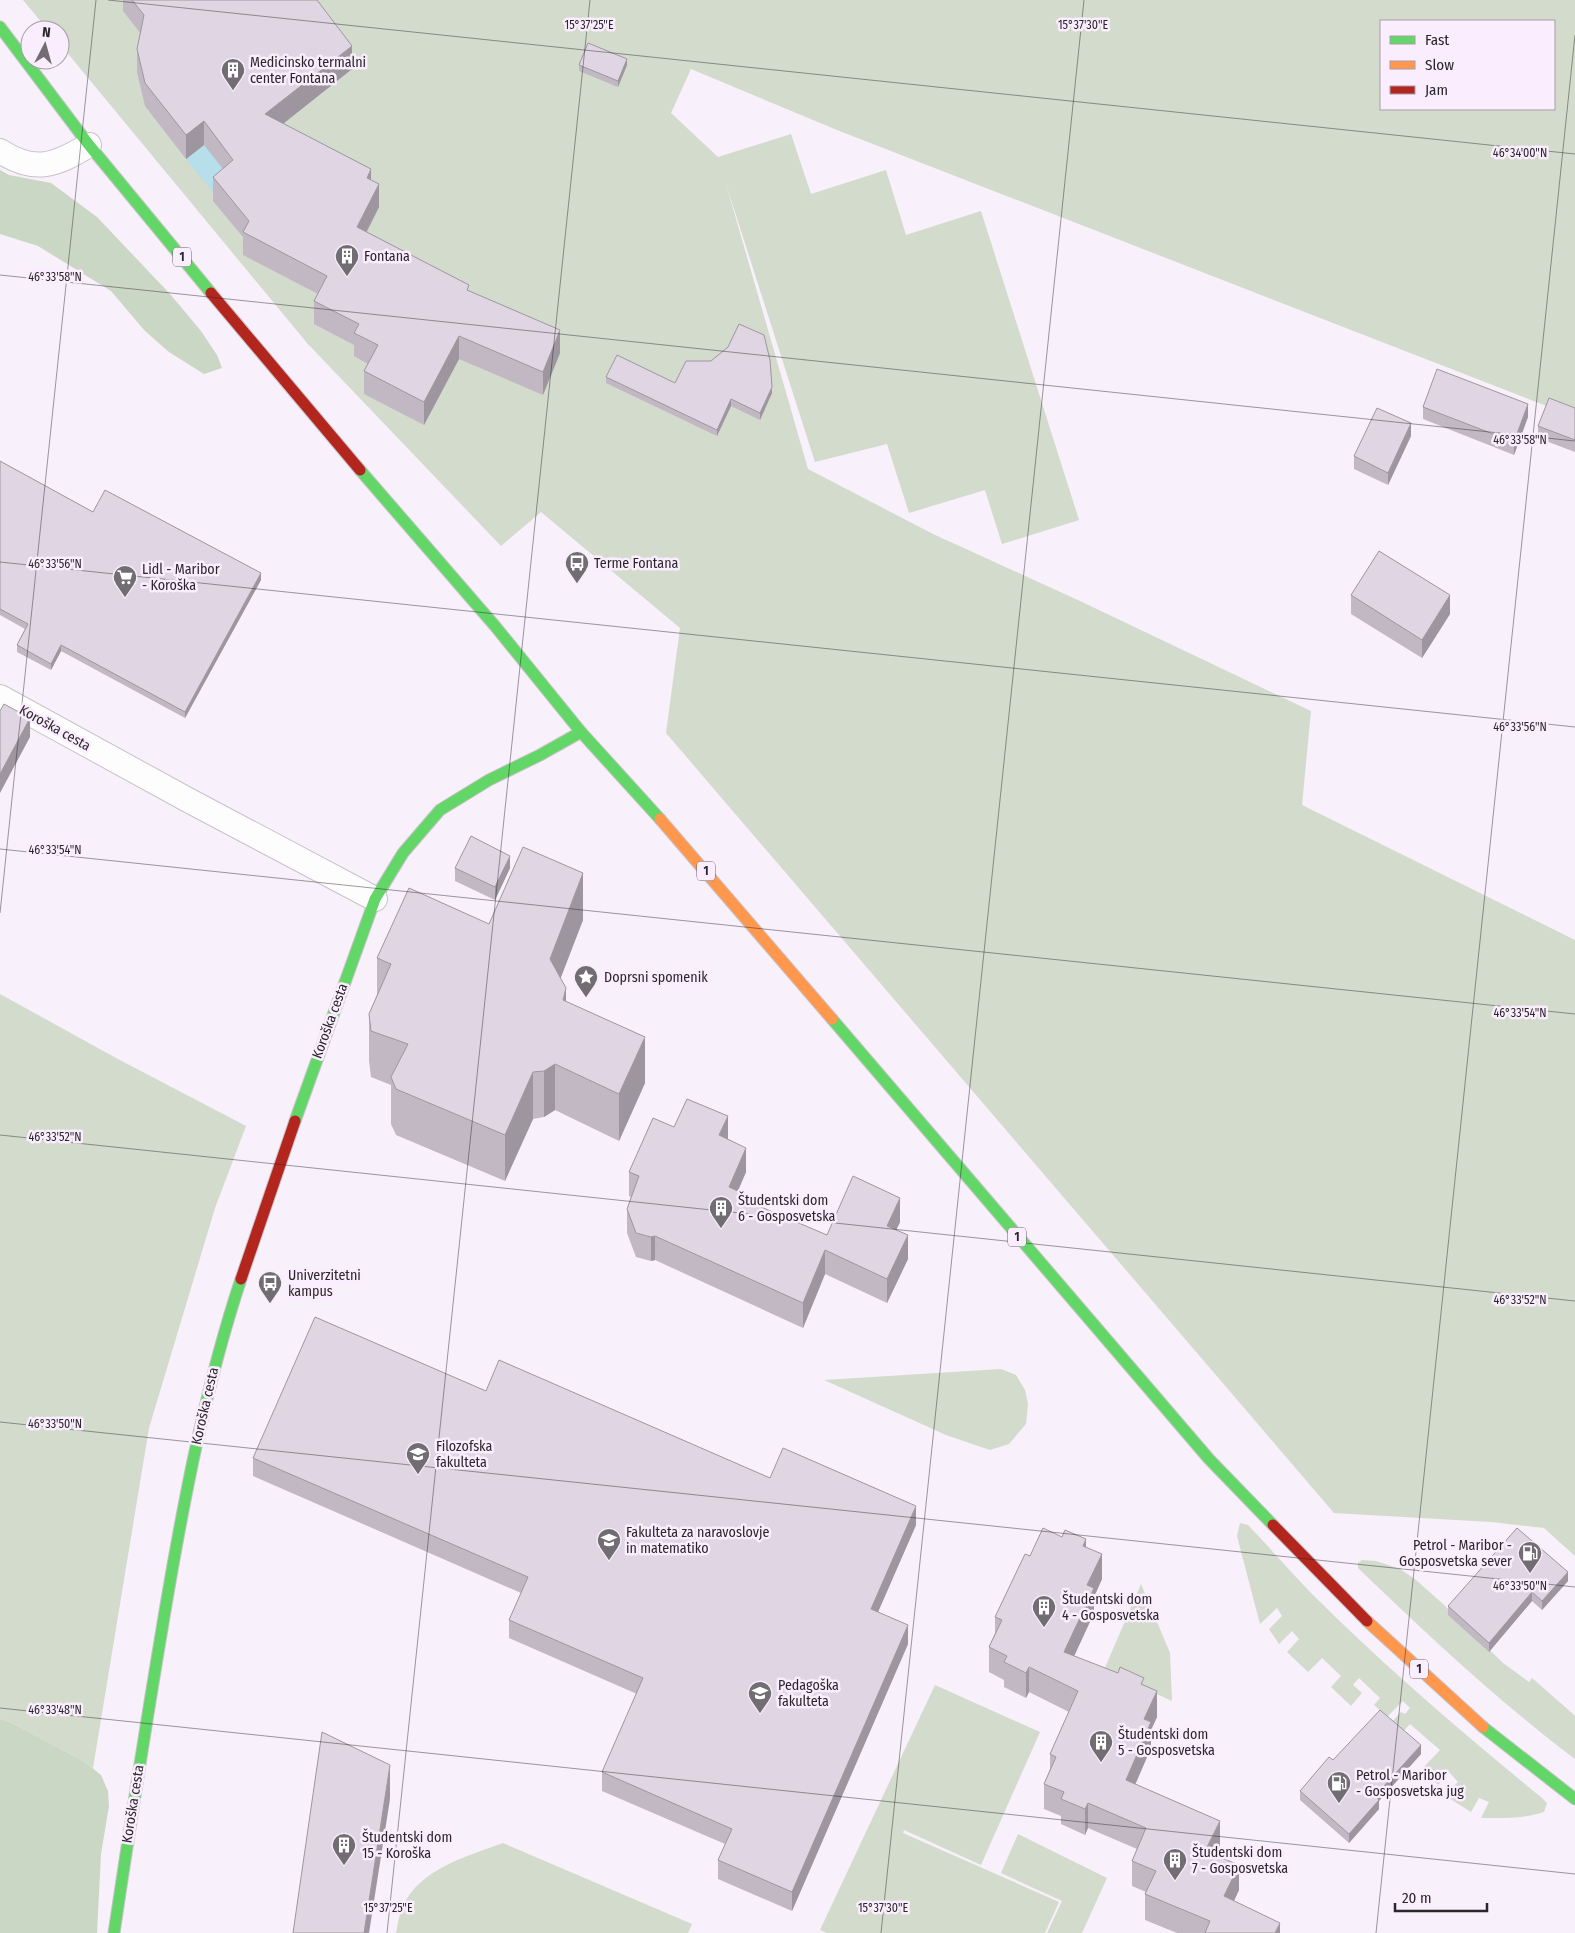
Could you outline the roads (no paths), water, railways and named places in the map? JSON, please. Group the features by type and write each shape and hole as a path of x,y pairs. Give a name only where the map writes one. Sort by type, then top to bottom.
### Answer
{"main road":[{"name":"1","path":"0,27 89,145 307,408 501,633 581,732 719,886 1077,1308 1209,1459 1377,1631 1476,1721 1575,1799"},
{"name":"Koroška cesta","path":"114,1933 148,1709 174,1560 198,1435 222,1334 325,1033 375,899 403,853 440,810 489,780 581,732"}],"street":[{"path":"0,150 12,158 33,165 50,164 64,159 89,145"},
{"name":"Koroška cesta","path":"0,697 188,800 375,899"}],"water":[{"path":"204,145 231,179 213,192 186,159"}],"place":[{"name":"Medicinsko termalni center Fontana","path":"233,91"},
{"name":"Fontana","path":"347,277"},
{"name":"Terme Fontana","path":"577,584"},
{"name":"Lidl - Maribor - Koroška","path":"125,598"},
{"name":"Doprsni spomenik","path":"586,998"},
{"name":"Študentski dom 6 - Gosposvetska","path":"721,1229"},
{"name":"Univerzitetni kampus","path":"270,1304"},
{"name":"Filozofska fakulteta","path":"418,1475"},
{"name":"Fakulteta za naravoslovje in matematiko","path":"609,1561"},
{"name":"Petrol - Maribor - Gosposvetska sever","path":"1530,1574"},
{"name":"Študentski dom 4 - Gosposvetska","path":"1044,1628"},
{"name":"Pedagoška fakulteta","path":"760,1714"},
{"name":"Študentski dom 5 - Gosposvetska","path":"1101,1763"},
{"name":"Petrol - Maribor - Gosposvetska jug","path":"1339,1804"},
{"name":"Študentski dom 15 - Koroška","path":"344,1866"},
{"name":"Študentski dom 7 - Gosposvetska","path":"1175,1881"}]}
